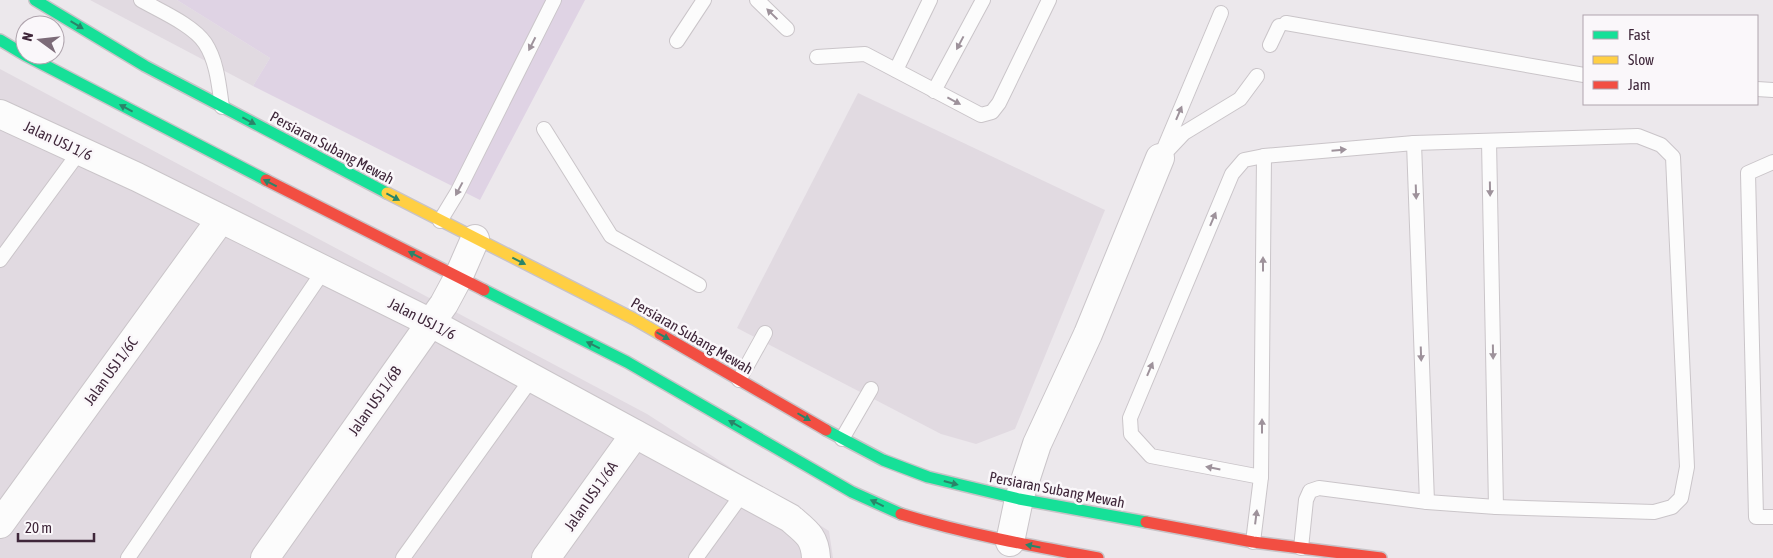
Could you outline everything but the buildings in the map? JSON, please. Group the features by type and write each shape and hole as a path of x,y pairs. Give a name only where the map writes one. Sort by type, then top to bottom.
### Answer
{"main road":[{"name":"Persiaran Subang Mewah","path":"35,0 145,66 440,222 634,319 842,439 883,460 928,477 1019,500 1253,542 1381,558"},
{"path":"0,40 216,155 627,362 852,492 890,510 934,524 1010,542 1098,558"}],"street":[{"name":"Jalan USJ 1/6","path":"0,114 137,177 431,323 790,518 809,534 816,552 816,558"},
{"path":"1010,542 1019,500 1037,444 1088,334 1160,158"},
{"name":"Jalan USJ 1/6C","path":"0,524 221,219"},
{"name":"Jalan USJ 1/6B","path":"265,558 444,304 476,239"},
{"name":"Jalan USJ 1/6A","path":"546,558 635,434"}],"lane":[{"path":"141,0 194,31 206,43 213,61 222,107"},
{"path":"440,222 457,193 554,0"},
{"path":"677,41 704,0"},
{"path":"757,0 787,29"},
{"path":"896,70 930,0"},
{"path":"934,91 983,0"},
{"path":"818,57 865,54 981,115 992,112 999,103 1049,0"},
{"path":"1160,158 1221,13"},
{"path":"1270,45 1282,24 1583,75"},
{"path":"1160,158 1184,133 1240,99 1257,76"},
{"path":"1758,89 1773,90"},
{"path":"544,130 611,236 699,285"},
{"path":"1261,477 1151,456 1130,434 1130,418 1232,174 1244,160 1264,156 1414,143 1638,136 1661,145 1673,157 1687,467 1681,498 1672,507 1654,512 1496,507 1426,502 1319,488 1310,491 1306,500 1301,548"},
{"path":"1489,141 1496,507"},
{"path":"1414,143 1426,502"},
{"path":"0,260 80,151"},
{"path":"1253,542 1261,477 1264,156"},
{"path":"1773,162 1748,173 1756,518 1773,517"},
{"path":"128,558 324,270"},
{"path":"739,380 765,333"},
{"path":"403,558 532,378"},
{"path":"842,439 871,389"},
{"path":"696,558 743,493"}],"shaded area":[{"path":"90,0 177,0 270,58 253,86"},
{"path":"177,0 585,0 480,200 253,86 270,58"},
{"path":"0,69 647,414 829,531 833,558 0,558"},
{"path":"858,93 1105,210 1015,429 976,444 941,434 737,328"}],"traffic: fast":[{"path":"35,0 145,66 387,193"},
{"path":"0,40 25,55 266,180"},
{"path":"484,290 627,362 852,492 901,514"},
{"path":"826,430 883,460 928,477 1019,499 1146,522"}],"traffic: slow":[{"path":"387,193 660,334"}],"traffic: jam":[{"path":"266,180 484,290"},
{"path":"660,334 826,430"},
{"path":"901,514 974,534 1098,558"},
{"path":"1146,522 1253,542 1381,558"}]}
